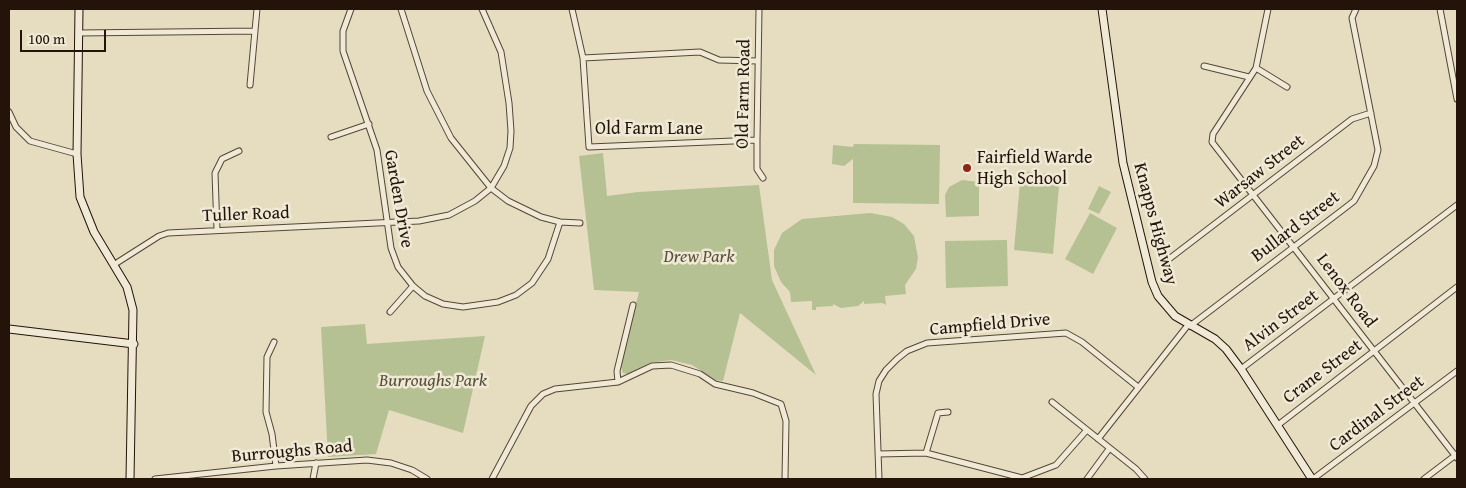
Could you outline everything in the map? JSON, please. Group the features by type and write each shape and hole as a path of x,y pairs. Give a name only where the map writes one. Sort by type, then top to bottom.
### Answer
{"street":[{"path":"80,9 77,154 80,197 94,232 128,287 133,310 134,344 130,479"},
{"path":"250,85 257,9"},
{"name":"Garden Drive","path":"351,9 342,31 343,51 369,124 381,170 391,248 398,267 413,286 425,296 442,304 462,308 498,302 516,295 532,283 548,260 560,222"},
{"path":"401,9 427,91 451,138 491,188 508,202 524,210 560,222 580,223"},
{"path":"482,9 501,52 509,103 511,131 510,148 504,166 491,188"},
{"name":"Old Farm Lane","path":"572,9 583,58 588,147 756,140"},
{"name":"Old Farm Road","path":"759,9 756,140 757,170 763,178"},
{"name":"Knapps Highway","path":"1102,9 1122,161 1152,282 1165,306 1189,325 1215,339 1241,369 1313,479"},
{"path":"1204,66 1250,76 1256,68 1268,9"},
{"name":"Bullard Street","path":"1098,439 1189,325 1354,201 1374,166 1378,150 1352,18 1356,9"},
{"path":"1440,9 1457,99"},
{"path":"79,33 255,31"},
{"path":"583,58 700,52 719,60 758,61"},
{"path":"1256,68 1287,87"},
{"name":"Lenox Road","path":"1250,76 1213,134 1212,142 1457,456"},
{"path":"9,112 16,127 30,141 77,154"},
{"name":"Warsaw Street","path":"1169,259 1290,164 1352,119 1371,113"},
{"path":"331,137 369,124"},
{"path":"217,230 215,173 222,159 239,151"},
{"name":"Tuller Road","path":"115,264 159,236 180,231 388,223 449,215 475,201 491,188"},
{"name":"Alvin Street","path":"1241,369 1457,205"},
{"path":"390,312 413,286"},
{"name":"Crane Street","path":"1278,425 1457,287"},
{"path":"618,382 617,370 633,305"},
{"path":"9,329 134,344"},
{"name":"Campfield Drive","path":"879,479 876,394 879,381 886,370 907,351 927,344 1066,333 1082,342 1138,387"},
{"path":"274,342 267,357 266,412 272,434 276,466"},
{"path":"492,479 531,406 542,394 555,388 618,382 652,366 671,365 700,374 715,384 753,393 781,404 786,421 785,479"},
{"name":"Cardinal Street","path":"1313,479 1457,371"},
{"path":"1052,402 1136,469 1145,479"},
{"path":"926,453 938,413 948,412"},
{"path":"878,454 926,453 1023,479 1056,465 1086,431"},
{"path":"1087,479 1109,449"},
{"path":"1424,479 1457,456"},
{"name":"Burroughs Road","path":"155,479 276,466 367,460 391,463 412,470 427,479"},
{"path":"313,479 316,463"}],"green space":[{"path":"854,144 940,145 939,204 853,203 853,159 844,166 832,164 833,145 853,147"},
{"name":"Drew Park","path":"603,153 607,196 638,192 759,185 772,280 816,375 740,313 723,381 716,380 692,365 671,360 649,363 628,374 623,373 620,364 639,292 594,290 579,156"},
{"path":"1021,171 1060,175 1053,254 1014,250"},
{"path":"962,180 979,182 979,216 946,217 945,195 949,187"},
{"path":"1099,186 1111,192 1099,214 1088,209"},
{"path":"870,213 892,217 904,224 914,236 918,258 916,269 905,285 906,294 885,296 886,305 882,303 864,304 864,301 858,306 841,308 833,304 833,306 816,307 816,310 812,310 812,301 791,302 790,292 781,282 774,266 774,250 782,233 802,219"},
{"path":"1090,213 1117,228 1093,274 1065,259"},
{"path":"1007,240 1008,286 946,288 945,241"},
{"name":"Burroughs Park","path":"365,324 367,344 485,336 463,433 389,410 376,454 328,457 321,327"}],"place":[{"name":"Fairfield Warde High School","path":"967,168"}]}
